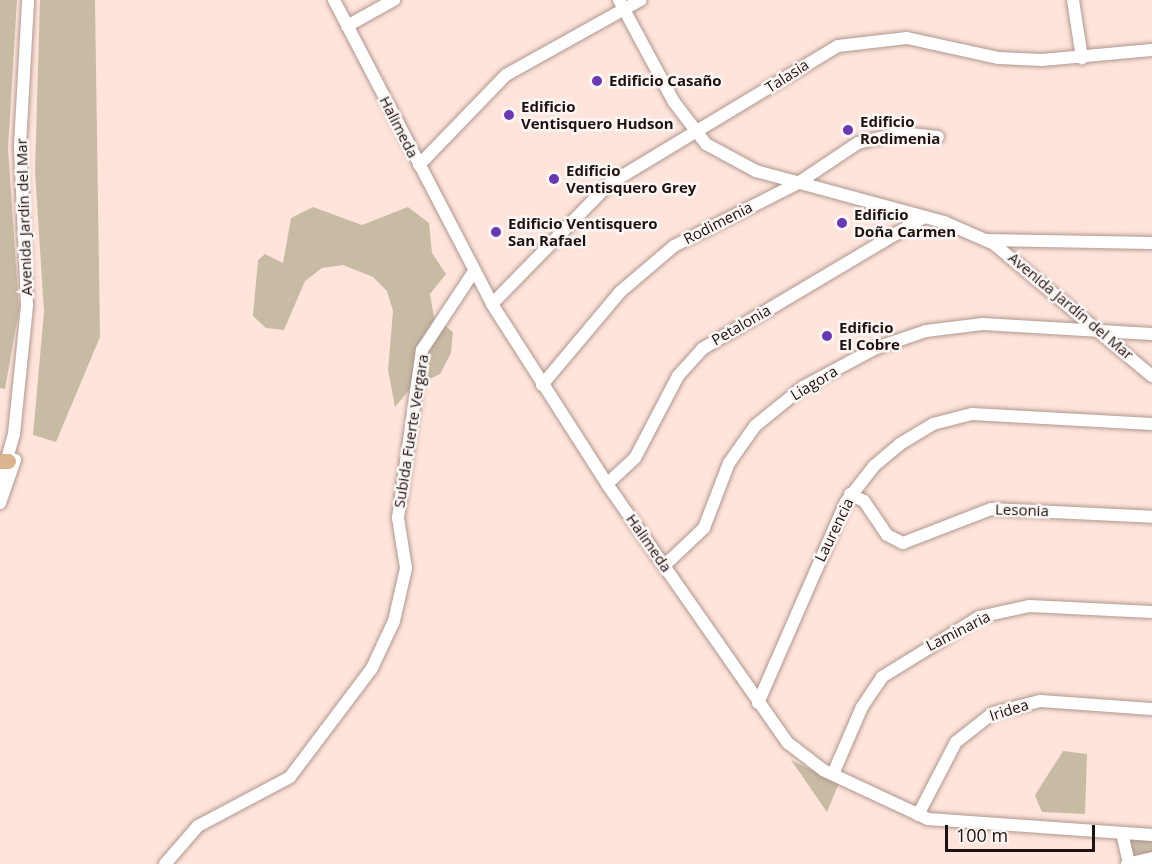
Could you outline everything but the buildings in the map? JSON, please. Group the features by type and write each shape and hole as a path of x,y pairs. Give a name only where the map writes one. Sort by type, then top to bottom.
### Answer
{"street":[{"name":"Avenida Jardín del Mar","path":"0,503 13,471 14,435 28,288 20,145 28,0"},
{"name":"Halimeda","path":"334,0 492,304 607,484 758,703 796,751 832,774 918,815 998,827 1152,835"},
{"path":"346,26 394,0"},
{"path":"419,165 506,75 621,5 641,0"},
{"path":"1073,0 1082,58"},
{"name":"Avenida Jardín del Mar","path":"621,5 695,135 742,165 798,183 924,217 985,240 1011,254 1152,376"},
{"name":"Talasia","path":"492,304 588,201 826,51 864,39 907,38 999,58 1082,58 1152,50"},
{"name":"Rodimenia","path":"542,385 604,309 655,260 713,223 798,183 868,139 901,133 938,137"},
{"name":"Petalonia","path":"607,484 635,458 678,376 702,349 924,217"},
{"path":"985,240 1152,243"},
{"name":"Subida Fuerte Vergara","path":"165,864 198,826 290,777 372,668 394,621 406,568 398,518 422,350 474,272"},
{"name":"Liagora","path":"665,565 704,528 722,477 747,436 803,387 876,348 936,329 983,324 1152,334"},
{"name":"Laurencia","path":"758,703 850,494 891,450 952,417 982,414 1152,424"},
{"name":"Avenida Jardín del Mar","path":"0,483 4,461 14,435"},
{"name":"Lesonia","path":"850,494 864,501 890,538 903,543 991,509 1152,517"},
{"name":"Laminaria","path":"832,774 882,676 979,617 1029,606 1152,612"},
{"name":"Iridea","path":"918,815 956,742 993,713 1040,701 1152,709"},
{"path":"1122,833 1128,864 1152,858"}],"shaded area":[{"path":"0,0 17,0 8,148 19,309 5,389 0,388"},
{"path":"40,0 95,0 100,337 56,442 33,435 44,312 35,171"},
{"path":"313,207 362,225 408,207 429,223 432,253 446,274 430,294 434,317 453,332 451,353 440,374 410,389 395,407 388,370 393,311 387,291 373,277 343,265 322,268 305,281 284,330 266,328 253,316 258,260 265,254 283,263 291,218"},
{"path":"1063,751 1087,754 1085,814 1042,812 1035,795"},
{"path":"791,760 839,783 827,812"},
{"path":"1130,840 1152,841 1152,852 1132,856"}],"place":[{"name":"Edificio Casaño","path":"597,81"},
{"name":"Edificio Ventisquero Hudson","path":"509,115"},
{"name":"Edificio Rodimenia","path":"848,130"},
{"name":"Edificio Ventisquero Grey","path":"554,179"},
{"name":"Edificio Doña Carmen","path":"842,223"},
{"name":"Edificio Ventisquero San Rafael","path":"496,232"},
{"name":"Edificio El Cobre","path":"827,336"}]}
